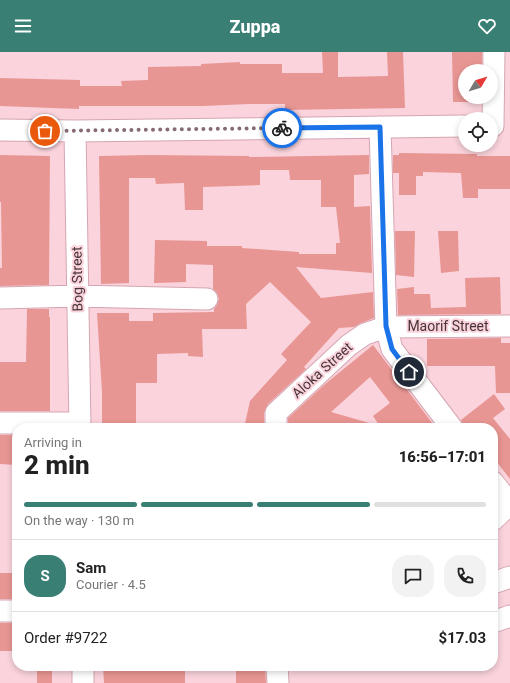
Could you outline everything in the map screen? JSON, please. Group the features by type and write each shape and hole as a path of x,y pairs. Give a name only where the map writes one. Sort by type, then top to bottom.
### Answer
{"street":[{"path":"494,52 497,112"},
{"path":"0,130 75,131 458,126"},
{"path":"380,127 386,326 392,349 448,423"},
{"name":"Bog Street","path":"75,131 80,423"},
{"path":"0,298 77,296 207,299"},
{"name":"Maorif Street","path":"386,326 510,326"},
{"name":"Aloka Street","path":"276,423 276,413 349,345 365,334 386,326"},
{"path":"0,423 12,423"},
{"path":"498,488 510,504 498,515"},
{"path":"498,581 510,577"},
{"path":"0,611 12,611"},
{"path":"498,620 510,616"},
{"path":"83,671 83,683"},
{"path":"277,671 278,683"}],"building":[{"path":"322,52 338,52 338,77 388,76 387,52 403,52 405,108 285,110 285,104 203,106 79,106 79,109 0,106 0,78 80,80 80,86 122,86 121,81 148,80 148,67 201,66 201,64 240,62 240,64 282,64 282,73 323,73"},
{"path":"452,52 482,52 482,64 458,64 458,102 453,102"},
{"path":"399,153 510,156 510,189 478,189 478,198 463,198 461,173 423,172 423,176 416,176 416,195 399,195 399,173 393,173 393,155 399,155"},
{"path":"0,155 50,156 49,285 0,286 0,268 2,268"},
{"path":"149,155 249,157 369,155 369,174 354,175 354,207 370,206 372,273 296,267 321,298 373,292 374,318 354,327 339,328 304,367 306,369 268,404 264,413 264,423 245,423 250,401 287,360 281,354 311,322 270,282 246,304 247,329 202,329 203,357 188,356 188,353 157,354 157,383 136,383 136,423 102,423 102,392 97,313 129,313 129,321 153,321 153,313 214,312 219,299 217,293 213,289 213,265 186,264 186,282 154,283 155,240 207,241 207,246 242,246 242,248 299,252 299,254 336,254 336,243 340,243 336,207 321,207 321,180 290,180 289,170 260,170 260,185 203,187 203,210 185,210 184,183 156,184 155,178 129,178 129,283 101,284 99,156"},
{"path":"395,231 415,231 414,277 396,275"},
{"path":"438,231 458,231 459,271 441,273"},
{"path":"500,277 501,314 398,315 397,289 414,287 414,294 430,294 431,308 466,307 465,278"},
{"path":"27,309 49,309 50,411 0,411 0,362 26,362"},
{"path":"501,338 501,343 510,343 510,393 496,393 495,366 427,366 427,339"},
{"path":"373,345 432,423 378,423 373,416 390,403 370,377 331,412 370,423 288,423 288,418 324,385"},
{"path":"494,394 505,409 493,418 497,423 462,423 461,420"},
{"path":"498,424 510,439 510,479 498,463"},
{"path":"0,435 12,435 12,465 0,464"},
{"path":"0,573 12,573 12,599 0,599"},
{"path":"0,623 12,623 12,651 0,651"},
{"path":"37,671 52,671 52,683 37,683"},
{"path":"103,671 185,671 185,683 104,683"},
{"path":"236,671 265,671 266,683 236,683"}],"way so far":[{"path":"45,131 282,128"}],"route":[{"path":"282,128 380,127 386,326 392,349 409,372"}]}
